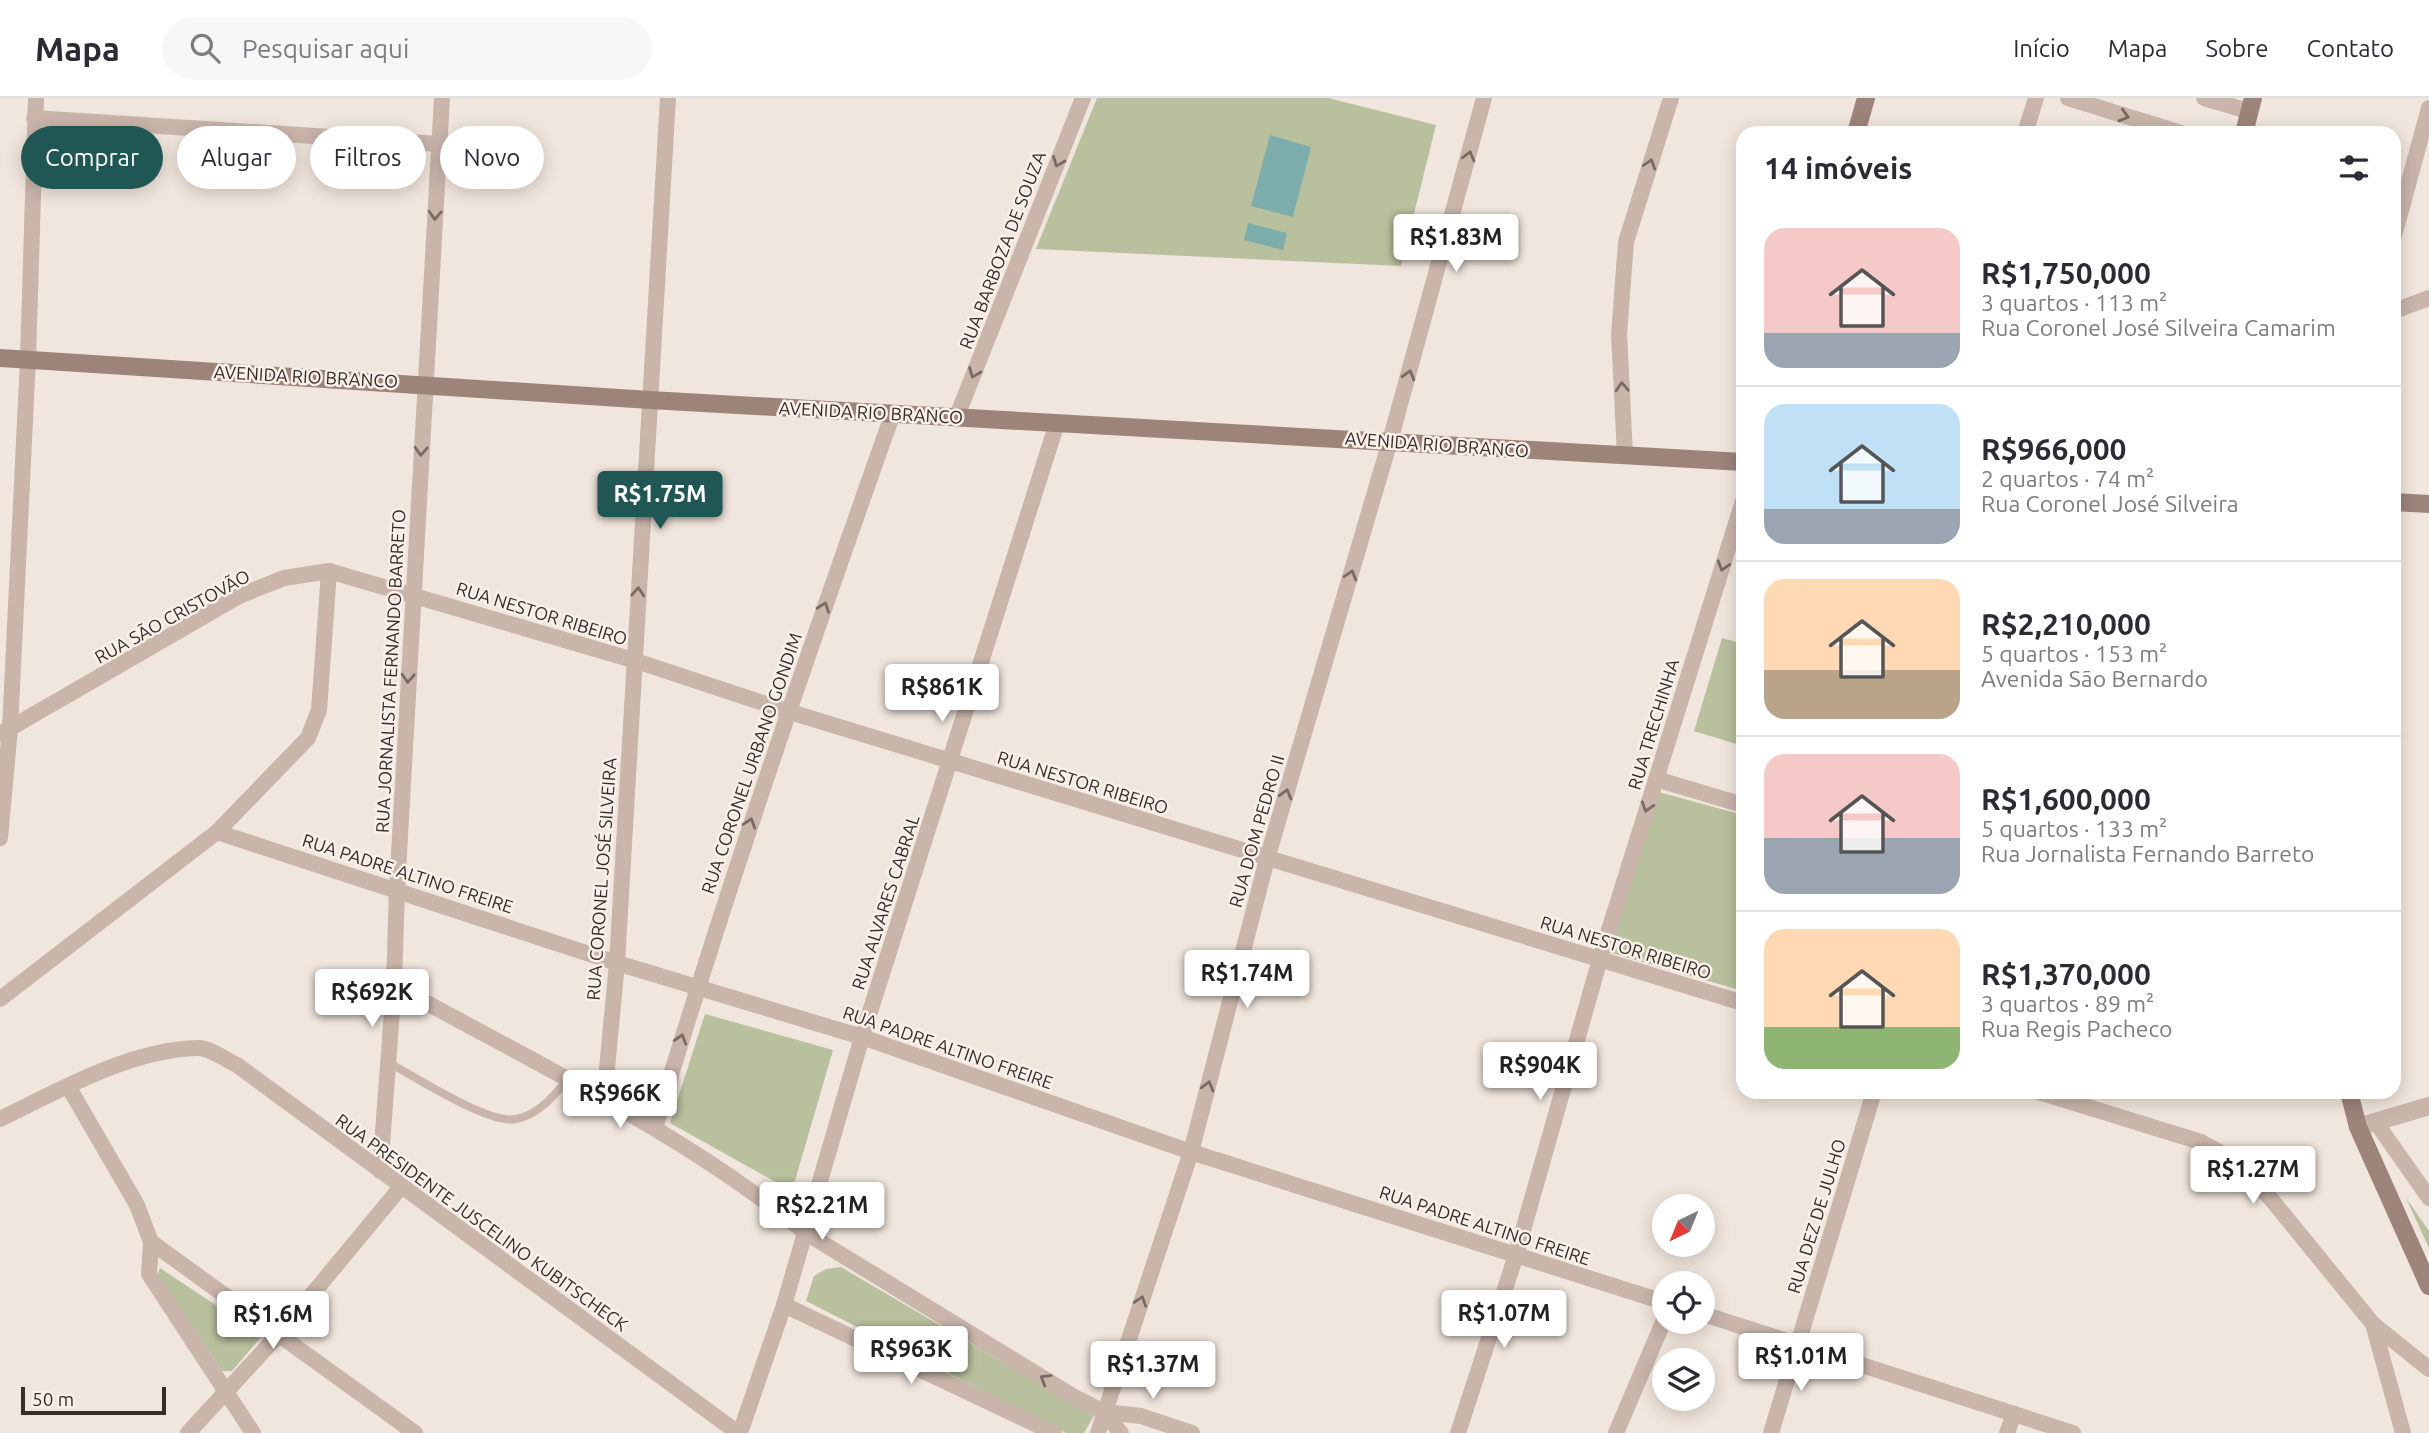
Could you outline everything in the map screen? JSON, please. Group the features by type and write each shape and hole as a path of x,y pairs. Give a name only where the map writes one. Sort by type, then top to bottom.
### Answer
{"main road":[{"path":"1858,126 1866,98"},
{"path":"2245,126 2250,104"},
{"name":"AVENIDA RIO BRANCO","path":"0,358 425,383 650,400 1736,461"},
{"path":"2401,503 2429,505"},
{"path":"2353,1099 2366,1124 2429,1286"}],"street":[{"path":"0,838 28,359 36,98"},
{"name":"RUA JORNALISTA FERNANDO BARRETO","path":"380,1171 394,985 397,889 442,98"},
{"name":"RUA CORONEL JOSÉ SILVEIRA","path":"604,1100 617,963 668,98"},
{"name":"RUA BARBOZA DE SOUZA","path":"957,416 1083,98"},
{"name":"RUA DOM PEDRO II","path":"1098,1433 1191,1152 1267,859 1390,441 1484,98"},
{"path":"1625,455 1619,334 1626,242 1671,98"},
{"path":"2027,126 2036,98"},
{"path":"2068,98 2158,126"},
{"path":"2204,98 2250,104"},
{"path":"2401,210 2429,108"},
{"path":"34,118 439,144"},
{"path":"2401,309 2429,299"},
{"name":"RUA CORONEL URBANO GONDIM","path":"655,1128 697,987 787,711 893,414"},
{"name":"RUA ALVARES CABRAL","path":"739,1433 784,1306 862,1037 1057,423"},
{"name":"RUA TRECHINHA","path":"1458,1433 1516,1255 1600,959 1736,523"},
{"path":"0,563 18,563"},
{"path":"0,998 218,832 308,738 319,710 328,571"},
{"name":"RUA SÃO CRISTOVÃO","path":"5,732 239,596 284,578 328,571 413,595"},
{"name":"RUA NESTOR RIBEIRO","path":"413,595 633,660 787,711 1736,1001"},
{"path":"1656,779 1736,803"},
{"name":"RUA PADRE ALTINO FREIRE","path":"218,832 617,963 862,1037 1191,1152 1652,1298"},
{"path":"394,985 655,1128 772,1205 806,1233 1076,1398 1104,1412 1141,1416 1192,1433"},
{"path":"0,993 0,998"},
{"name":"RUA PRESIDENTE JUSCELINO KUBITSCHECK","path":"68,1086 139,1058 200,1047 237,1065 739,1433"},
{"path":"0,1119 68,1086 137,1205 151,1242 149,1274 253,1433"},
{"name":"RUA DEZ DE JULHO","path":"1771,1433 1872,1099"},
{"path":"2062,1099 2202,1142 2234,1160 2271,1199 2373,1324 2425,1362"},
{"path":"2429,1106 2366,1124 2429,1198"},
{"path":"188,1433 280,1333 401,1187"},
{"path":"151,1242 415,1433"},
{"path":"784,1306 1054,1433"},
{"path":"1715,1318 2073,1433"},
{"path":"2373,1324 2403,1433"},
{"path":"1616,1433 1658,1334"},
{"path":"1104,1412 1121,1433"},
{"path":"2007,1433 2014,1414"}],"lane":[{"path":"388,1062 496,1120 518,1119 548,1103 566,1080"}],"green space":[{"path":"1097,98 1328,98 1436,125 1401,266 1036,249"},
{"path":"1722,638 1736,642 1736,744 1694,731"},
{"path":"1655,791 1736,813 1736,989 1608,952"},
{"path":"705,1014 833,1050 792,1191 670,1123"},
{"path":"2406,1198 2429,1231 2429,1248"},
{"path":"841,1267 1094,1416 1084,1433 1066,1433 806,1301 814,1276 826,1269"},
{"path":"160,1268 262,1336 232,1371 222,1371 158,1275"}],"water":[{"path":"1270,135 1311,147 1293,217 1251,206"},
{"path":"1248,223 1287,233 1283,250 1244,240"}]}
